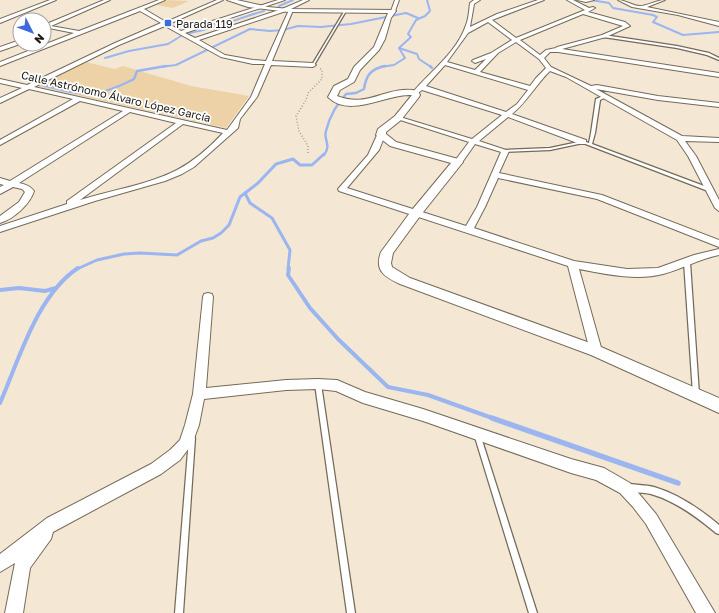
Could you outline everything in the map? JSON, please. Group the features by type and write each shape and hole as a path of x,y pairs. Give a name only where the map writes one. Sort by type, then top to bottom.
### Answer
{"street":[{"path":"2,20 54,0"},
{"path":"52,23 108,0"},
{"path":"0,64 164,0"},
{"path":"0,102 117,44 221,0"},
{"path":"230,0 284,10 393,11"},
{"path":"182,32 283,0"},
{"path":"194,40 284,10 307,0"},
{"path":"397,0 393,11 389,15 380,44 357,67 352,80 337,88 332,97 349,103 362,104 397,94 418,90 506,114 587,143"},
{"path":"478,0 472,3 470,17 465,32 443,63 418,90 414,99 398,118 381,132 380,143 342,190 573,264 597,268 651,272 674,268 699,257 719,252"},
{"path":"465,32 499,15 542,0"},
{"path":"541,58 543,53 604,36 627,26 588,10 569,0"},
{"path":"579,0 592,0"},
{"path":"620,0 640,7 719,24"},
{"path":"640,7 663,0"},
{"path":"34,1 47,3"},
{"path":"140,9 223,56 248,61 313,65"},
{"path":"0,230 61,209 162,179 179,172 207,152 235,126 237,120 254,97 291,10"},
{"path":"476,73 493,55 515,40 588,10"},
{"path":"704,20 714,16"},
{"path":"2,20 12,21"},
{"path":"490,20 496,26 541,58 549,68 568,76 680,138 719,140"},
{"path":"481,25 496,26"},
{"path":"52,27 81,32"},
{"path":"52,29 56,28"},
{"path":"0,49 12,45"},
{"path":"553,50 719,75"},
{"path":"474,61 493,55"},
{"path":"443,63 532,89"},
{"path":"549,68 538,79 519,105 474,141 416,213 387,252 384,259 384,265 388,272 405,280 596,351 615,361 696,394 719,406"},
{"name":"Calle Astrónomo Álvaro López García","path":"0,81 227,132"},
{"path":"588,88 597,87 658,98 719,105"},
{"path":"0,143 78,98"},
{"path":"0,191 129,110"},
{"path":"398,118 505,151 481,206 468,230"},
{"path":"61,209 181,122"},
{"path":"381,135 393,144 458,162"},
{"path":"680,138 692,156 719,208"},
{"path":"495,175 599,197 719,244"},
{"path":"0,181 25,187 30,191 29,196 22,204 0,220"},
{"path":"573,264 596,351"},
{"path":"0,564 52,523 156,469 175,455 185,444 192,425 199,394 208,297"},
{"path":"199,394 286,385 318,384 337,386 363,398 423,414 571,466 600,474 625,488 638,502 651,520 706,613"},
{"path":"14,613 22,565 52,523"}],"lane":[{"path":"313,65 345,11"},
{"path":"604,36 677,47 708,54 719,59"},
{"path":"587,143 593,133 598,99 604,97"},
{"path":"505,151 550,149 587,143 710,190"},
{"path":"687,262 696,394"},
{"path":"318,384 350,613"},
{"path":"179,613 192,425"},
{"path":"477,434 533,613"},
{"path":"625,488 653,491 675,499 707,520 719,530"}],"path":[{"path":"308,153 308,146 299,131 296,116 306,100 308,93 322,79 322,70 313,65"}],"shaded area":[{"path":"168,0 189,1 173,8 156,5"},
{"path":"86,62 114,69 123,66 191,86 249,96 226,128 36,86"}],"waterway":[{"path":"279,6 293,0"},
{"path":"399,48 411,37 408,34 416,20 425,16 430,11 427,0"},
{"path":"591,0 609,3 613,8 653,15 657,17 653,22 683,35 719,32"},
{"path":"190,33 264,11"},
{"path":"161,67 176,65 250,29 270,31 283,30 298,26 321,27 351,24 406,13 418,18"},
{"path":"105,58 129,51 168,44 181,36"},
{"path":"384,66 394,65 405,58 399,48"},
{"path":"399,48 417,54 419,59 431,67"},
{"path":"161,67 166,66"},
{"path":"324,155 327,148 325,134 331,115 336,107 346,94 356,93 364,89 366,80 370,73 384,66"},
{"path":"43,85 69,92 89,94 99,93 134,79 137,71 161,67"},
{"path":"245,193 258,183 276,164 293,159 300,165 312,165 324,154"},
{"path":"77,269 97,260 124,254 140,253 177,255 201,241 213,238 221,233 229,225 240,197 245,193"},
{"path":"245,193 250,203 272,218 290,250 288,269"},
{"path":"0,403 22,349 40,311 51,294 78,268"},
{"path":"289,268 288,275 310,308 338,339 388,387 428,395 495,419"},
{"path":"0,290 19,288 45,291 56,288"},
{"path":"492,418 678,483"}],"place":[{"name":"Parada 119","path":"168,23"}]}
